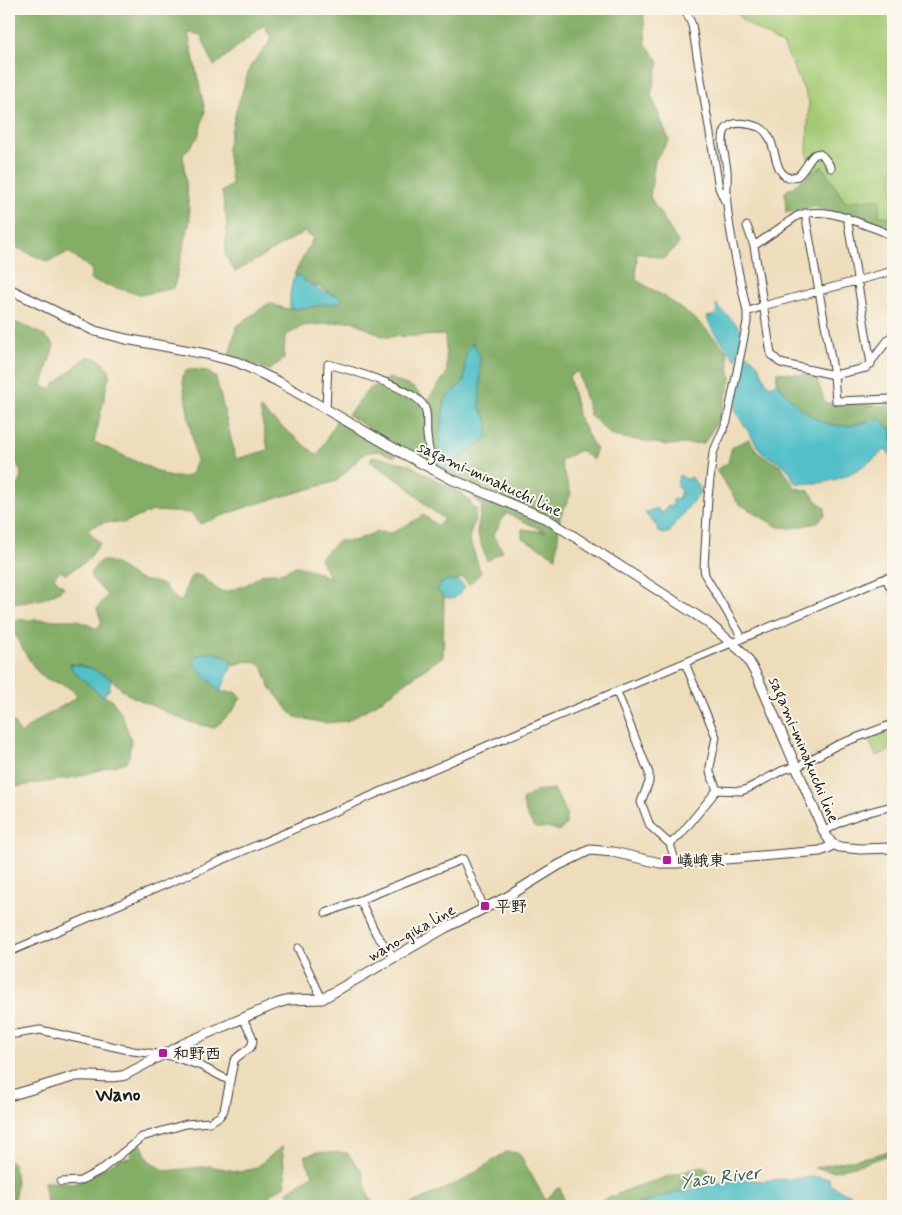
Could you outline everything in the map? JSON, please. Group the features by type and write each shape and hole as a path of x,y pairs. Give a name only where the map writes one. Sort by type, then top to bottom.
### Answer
{"main road":[{"name":"sagami-minakuchi line","path":"9,289 95,330 126,339 206,354 237,362 277,381 472,489 547,519 736,641 753,667 824,832 832,844 847,849 893,848"},
{"name":"wano-gika line","path":"9,1096 76,1076 117,1078 138,1069 183,1044 242,1018 289,1000 314,1000 322,998 445,928 590,850 613,852 660,864 820,851 832,844"}],"street":[{"path":"685,9 692,25 719,188 726,203"},
{"path":"736,641 740,634 705,575 704,568 708,497 713,453 727,421 747,322 747,312 726,203 727,171 724,133 728,127 734,124 756,126 768,134 781,172 788,178 798,176 810,158 816,153 820,153 825,157 832,168"},
{"path":"754,246 797,216 805,213 826,212 847,217 893,237"},
{"path":"805,213 834,375 836,402 891,399"},
{"path":"847,217 871,364"},
{"path":"747,226 754,246 763,306 772,354 775,359 784,364 834,375 866,368 893,334"},
{"path":"747,312 893,271"},
{"path":"326,409 328,364 364,375 412,395 426,409 428,445 433,469"},
{"path":"9,952 496,742 886,578 893,593"},
{"path":"685,663 716,737 710,772 718,790"},
{"path":"617,692 649,773 647,790 640,802 650,826 670,844 675,860 678,863"},
{"path":"718,790 741,791 747,789 763,779 801,765 837,745 893,724"},
{"path":"670,844 681,834 718,790"},
{"path":"824,832 838,822 848,818 893,806"},
{"path":"326,913 463,859 484,908"},
{"path":"360,900 376,934 394,957"},
{"path":"298,948 322,998"},
{"path":"61,1182 80,1181 100,1170 142,1137 186,1124 210,1122 220,1116 224,1110 234,1061 250,1049 254,1040 242,1018"},
{"path":"9,1035 40,1030 133,1052 164,1055 201,1066 230,1081"}],"green space":[{"path":"9,9 643,9 646,45 659,61 651,95 669,140 655,160 650,197 679,244 664,259 637,252 636,280 665,297 700,323 727,351 731,379 719,419 704,443 667,445 612,436 590,415 578,371 569,376 579,418 596,450 593,460 580,450 560,461 571,494 560,517 556,557 522,538 522,529 546,532 506,513 493,536 503,551 487,561 477,532 482,506 469,492 402,449 395,457 378,451 365,453 337,481 249,506 200,524 191,513 153,511 123,523 105,522 87,529 100,543 88,560 66,574 60,571 54,577 64,587 45,598 9,604 9,491 20,483 21,473 9,445 9,320 45,336 54,345 42,385 46,388 50,389 86,357 103,362 110,372 94,442 170,477 186,477 193,472 196,461 183,383 183,376 187,369 207,371 216,378 236,459 268,450 260,409 318,456 338,417 386,439 348,415 368,390 389,378 414,388 427,401 447,373 445,335 384,337 352,321 303,326 285,336 284,359 269,370 229,355 237,326 269,303 286,309 332,301 337,303 339,297 294,275 313,238 304,232 235,272 225,254 227,226 222,191 232,185 227,149 236,111 250,67 272,39 264,25 214,66 201,35 188,33 205,111 198,137 183,155 190,220 174,288 141,295 90,280 92,270 69,252 48,262 9,244 9,190 11,185 9,182"},
{"path":"735,9 893,9 893,225 845,206 812,179 807,152 809,101 784,46 743,21"},
{"path":"822,166 845,202 880,198 879,216 893,217 893,231 814,207 786,213 785,192"},
{"path":"777,372 816,376 825,403 890,406 893,401 893,446 892,431 867,421 850,425 832,426 809,415 782,390 777,381"},
{"path":"749,439 759,454 782,467 795,488 809,491 825,507 825,515 817,523 792,528 778,527 738,503 716,470 728,463 732,447"},
{"path":"373,456 408,464 464,495 477,511 469,538 481,573 469,585 462,578 444,583 440,591 444,598 443,656 376,704 347,721 325,723 295,717 270,687 262,666 255,662 248,661 232,665 230,659 199,655 192,658 220,692 236,692 241,698 232,712 214,728 186,721 127,694 111,679 78,664 73,671 102,695 111,699 120,711 131,740 129,756 126,762 76,777 9,788 9,716 21,734 27,728 77,697 69,688 43,677 39,673 26,655 9,622 16,620 78,620 97,629 102,623 97,609 107,595 93,580 90,573 100,561 117,565 136,578 161,584 181,602 193,574 201,576 219,591 226,592 248,584 262,574 284,572 296,566 313,570 330,578 320,558 338,541 354,541 376,532 392,533 421,517 422,514 438,526 444,519 405,485 370,461"},
{"path":"893,727 893,749 876,756 868,737"},
{"path":"554,789 566,813 566,825 559,831 551,828 535,828 527,816 522,800 537,791"},
{"path":"141,1143 148,1160 166,1171 210,1166 240,1172 256,1168 282,1146 286,1185 269,1195 273,1206 50,1206 47,1203 44,1182 78,1183 120,1159 131,1158 131,1148"},
{"path":"893,1150 893,1161 889,1155 834,1171 814,1168 876,1155"},
{"path":"318,1152 347,1153 362,1171 368,1195 377,1206 292,1206 288,1191 313,1175 304,1156"},
{"path":"506,1152 519,1153 546,1201 556,1189 560,1188 566,1206 406,1206 464,1180"},
{"path":"9,1160 14,1164 15,1201 17,1206 9,1206"},
{"path":"703,1166 709,1170 709,1181 689,1187 681,1196 648,1206 589,1206 634,1187"}],"water":[{"path":"299,275 318,290 341,297 342,300 339,303 296,309 290,308 293,279"},
{"path":"716,304 743,331 736,360 712,330 707,317 716,315"},
{"path":"473,342 480,356 480,407 488,422 487,438 445,468 439,465 439,437 445,400 464,381 466,353"},
{"path":"746,353 758,364 767,384 771,386 777,382 806,413 825,423 846,426 880,419 892,431 893,486 892,458 886,449 843,477 806,484 794,482 790,472 783,465 762,453 736,412 734,394 743,354"},
{"path":"679,475 686,479 692,477 701,491 670,532 663,534 657,531 658,528 645,513 657,508 662,514 668,505 669,507 675,504 672,502 675,498 678,500 681,491 677,486"},
{"path":"448,580 459,581 465,587 452,599 445,597 437,591 441,583"},
{"path":"207,653 222,655 232,665 220,692 196,666 192,658"},
{"path":"70,664 91,668 111,679 109,690 102,696 73,671"},
{"path":"814,1177 829,1178 830,1185 850,1195 852,1206 721,1205 703,1203 686,1206 633,1206 666,1195 730,1181 744,1179 763,1181"}],"place":[{"name":"嶬峨東","path":"667,860"},
{"name":"平野","path":"485,906"},
{"name":"和野西","path":"163,1053"}],"district":[{"name":"Wano","path":"118,1094"}],"water label":[{"name":"Yasu River","path":"720,1177"}]}
